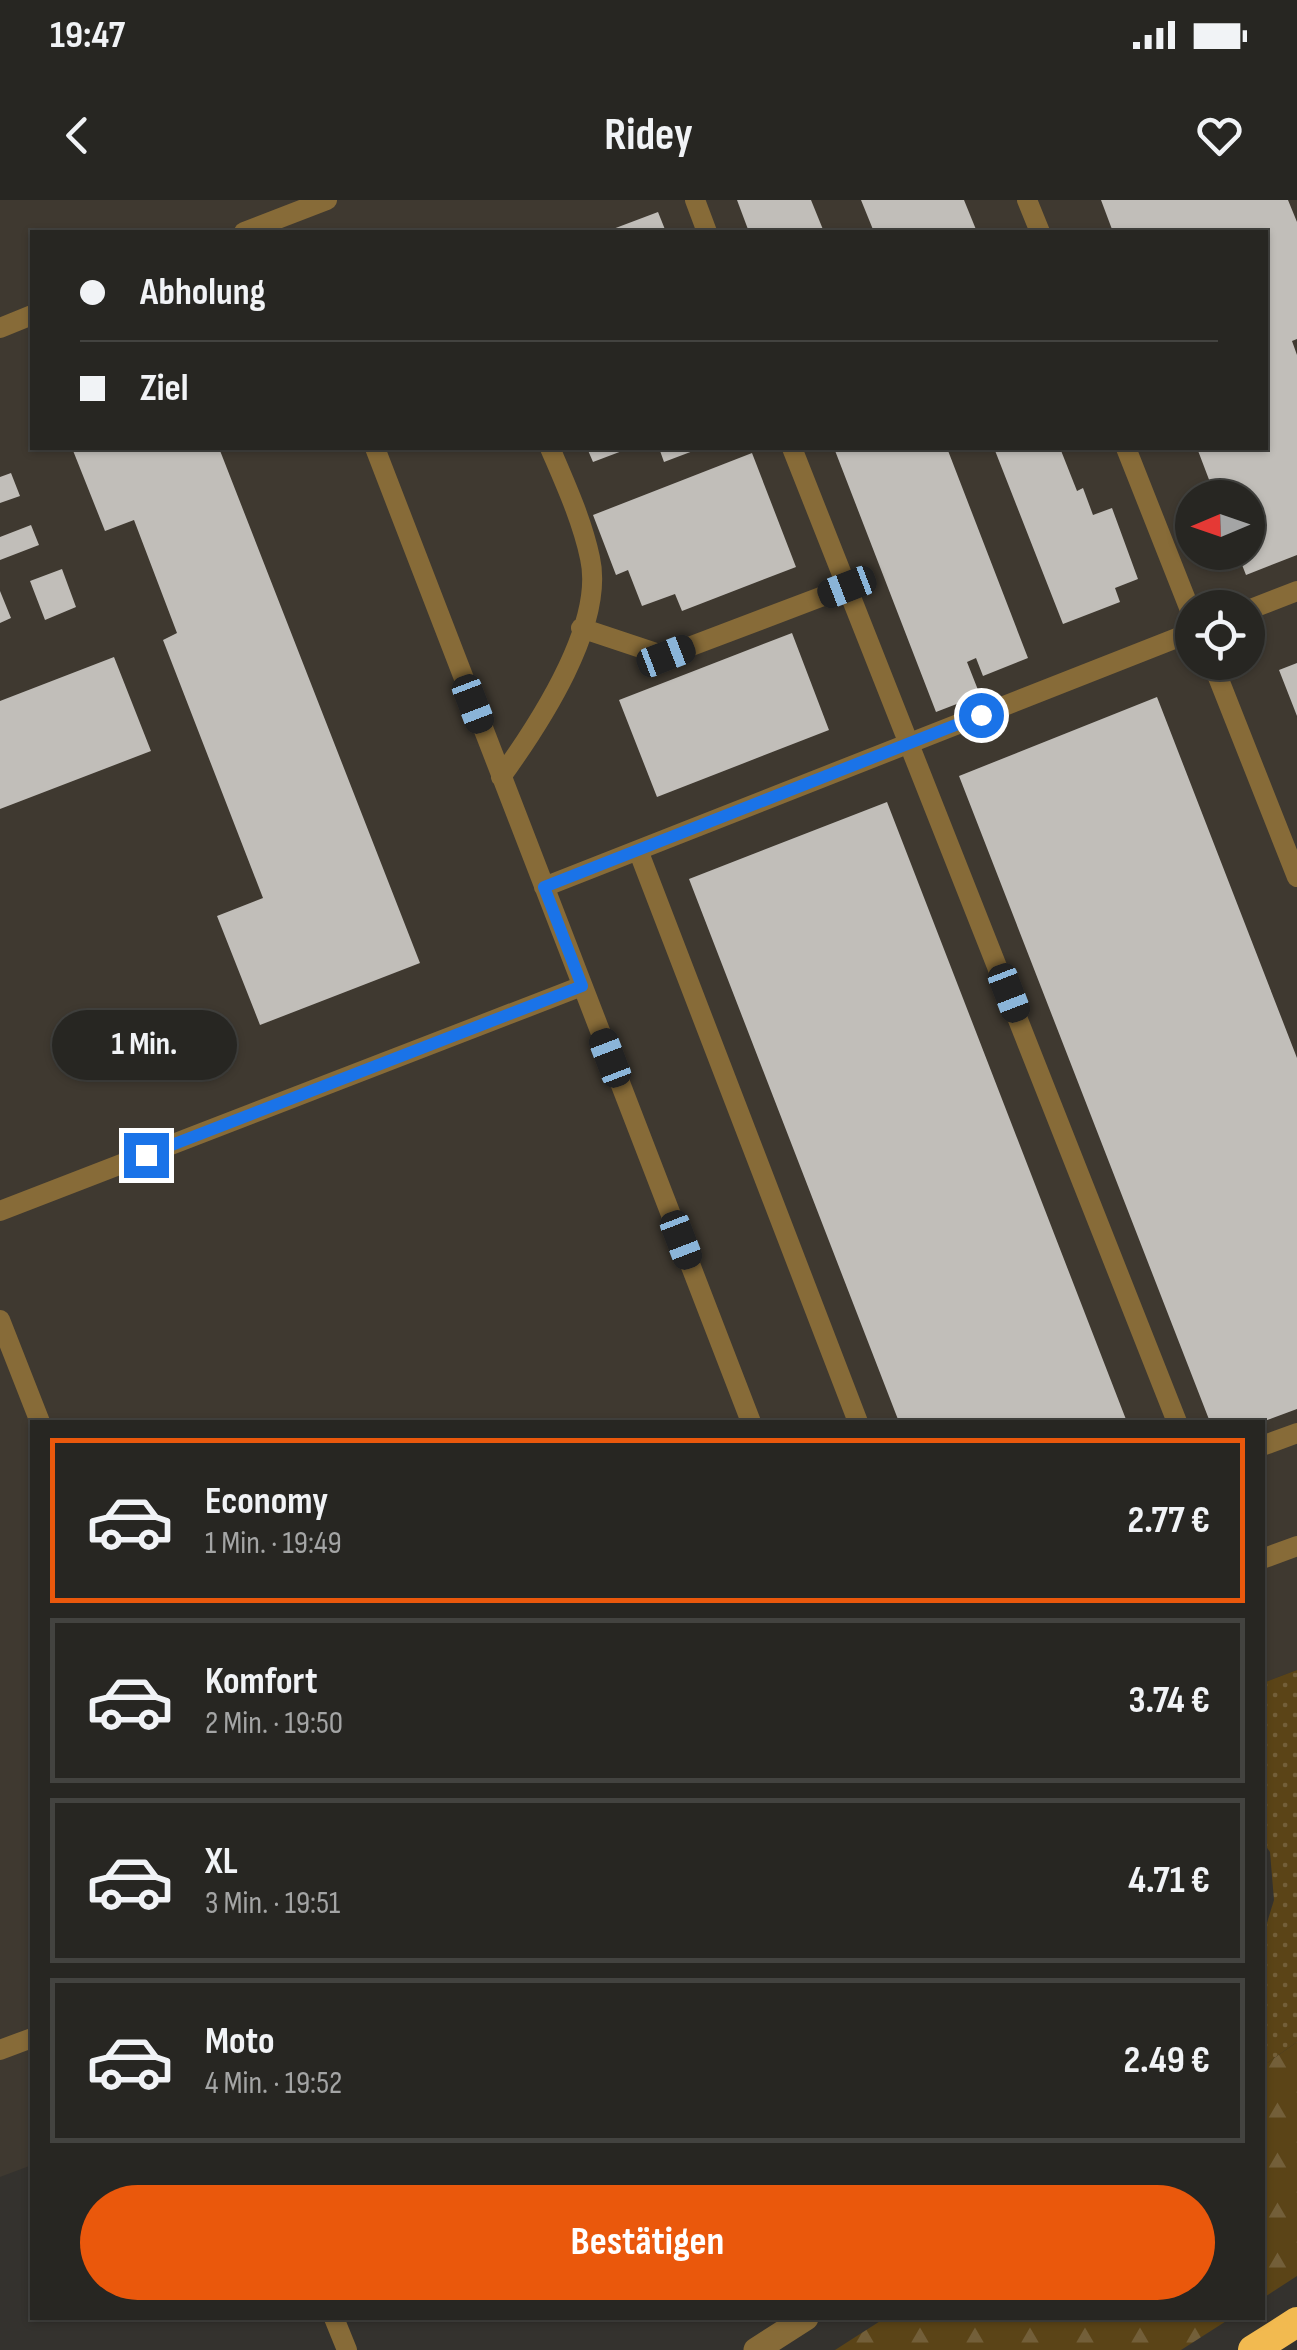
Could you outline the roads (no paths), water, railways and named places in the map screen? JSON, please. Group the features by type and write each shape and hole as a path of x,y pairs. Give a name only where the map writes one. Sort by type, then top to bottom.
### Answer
{"highway":[{"path":"1253,2350 1297,2322"}],"street":[{"path":"756,2350 803,2320"}],"lane":[{"path":"249,230 327,200"},
{"path":"694,200 707,230"},
{"path":"1027,200 1039,230"},
{"path":"0,328 30,316"},
{"path":"375,450 750,1420"},
{"path":"502,776 544,716 567,670 590,603 592,561 551,450"},
{"path":"793,450 1176,1420"},
{"path":"1127,450 1182,590"},
{"path":"581,628 666,656 847,587"},
{"path":"1265,603 1297,591"},
{"path":"544,887 1175,639"},
{"path":"1219,680 1297,877"},
{"path":"638,850 857,1420"},
{"path":"0,1211 582,986"},
{"path":"0,1320 39,1420"},
{"path":"1265,1445 1297,1433"},
{"path":"1265,1558 1297,1546"},
{"path":"0,2050 30,2039"},
{"path":"335,2320 347,2350"}]}
